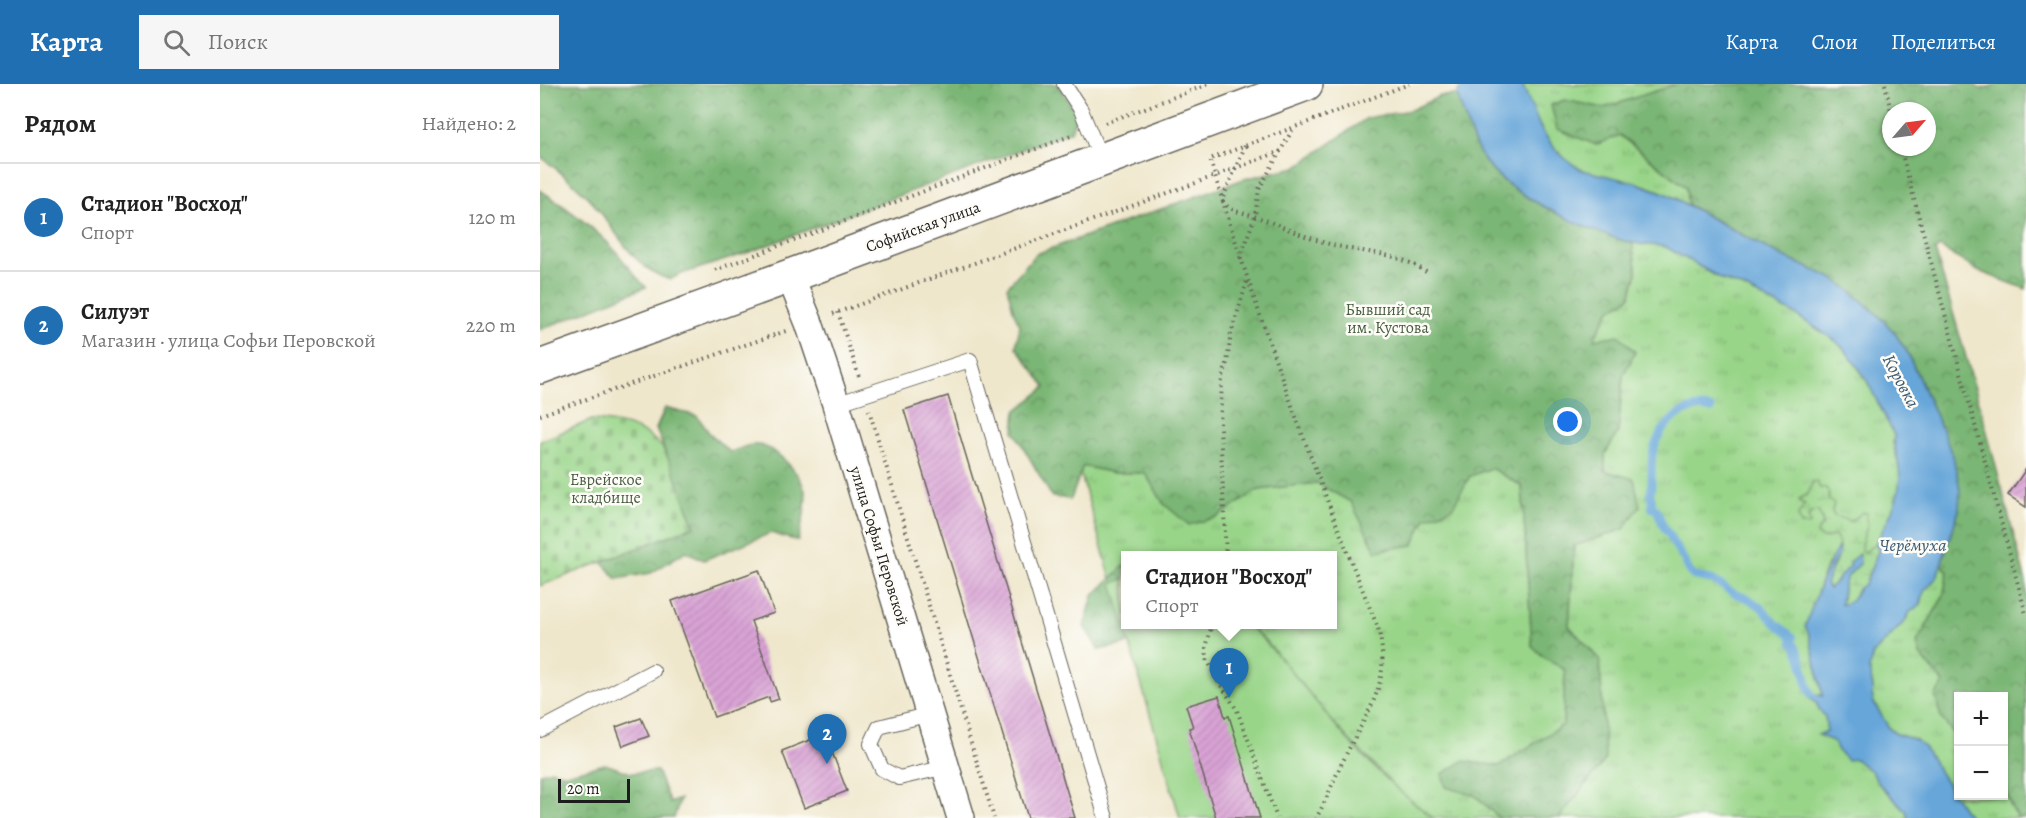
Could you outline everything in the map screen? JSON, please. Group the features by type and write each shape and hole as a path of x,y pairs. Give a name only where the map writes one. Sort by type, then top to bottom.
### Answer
{"main road":[{"name":"Софийская улица","path":"540,367 1306,84"}],"street":[{"name":"улица Софьи Перовской","path":"790,276 809,323 836,404 962,818"}],"lane":[{"path":"1064,84 1090,129 1102,161"},
{"path":"836,404 970,360 1106,818"},
{"path":"540,730 653,671"},
{"path":"930,714 879,727 871,744 882,769 899,778 946,767"}],"path":[{"path":"705,274 1209,84"},
{"path":"1316,818 1344,757 1373,704 1383,675 1383,646 1378,628 1301,434 1247,281 1210,159 1409,84"},
{"path":"1885,84 1889,102"},
{"path":"1240,259 1255,216 1259,189 1294,128"},
{"path":"1222,200 1245,146"},
{"path":"540,415 809,323 1281,151"},
{"path":"1902,156 2026,614"},
{"path":"1222,200 1228,208 1286,229 1342,247 1374,252 1415,264 1426,272"},
{"path":"1226,551 1220,426 1222,380 1231,334 1247,281"},
{"path":"838,312 994,818"},
{"path":"1211,629 1206,648 1207,658 1216,678 1237,710 1277,818"}],"green space":[{"path":"540,84 1058,84 1077,114 1071,131 744,254 678,275 670,280 658,275 638,260 592,202 540,156"},
{"path":"1522,84 1677,84 1604,108 1564,100 1596,145 1619,135 1686,187 1688,205 1650,187 1602,176 1570,164 1544,134"},
{"path":"1677,84 1974,84 1980,89 2000,84 2026,84 2026,289 1978,271 1940,247 1935,250 1982,413 2026,582 2026,818 2018,818 2008,794 2008,692 1954,692 1954,734 1941,718 1935,696 1944,683 1920,655 1917,642 1943,597 1948,572 1941,563 1959,510 1944,434 1907,351 1894,332 1877,314 1830,277 1781,256 1688,205 1686,187 1620,135 1596,145 1557,129 1551,105 1564,100 1604,108"},
{"name":"Бывший сад им. Кустова","path":"1457,95 1477,147 1486,163 1498,176 1553,212 1596,231 1632,242 1637,273 1630,297 1609,311 1594,339 1619,335 1635,352 1623,375 1618,432 1605,454 1605,471 1634,479 1640,506 1624,529 1574,546 1569,626 1600,660 1605,760 1559,818 1499,818 1476,796 1446,787 1442,774 1463,761 1499,766 1563,725 1565,670 1544,657 1532,646 1522,486 1491,468 1470,476 1452,508 1426,518 1413,545 1376,551 1351,502 1317,483 1258,490 1217,517 1189,525 1164,504 1145,473 1114,473 1083,466 1071,499 1052,497 1014,431 1016,411 1046,387 1016,347 1020,325 1007,287 1036,254 1244,179 1296,167 1367,118 1411,110 1440,96"},
{"path":"540,190 594,230 614,249 646,287 540,330"},
{"path":"1632,242 1666,247 1723,280 1793,313 1836,341 1865,377 1894,435 1893,443 1900,470 1900,489 1869,574 1838,549 1825,569 1806,627 1823,696 1814,694 1810,698 1825,716 1827,732 1819,735 1833,741 1839,752 1855,759 1872,772 1879,784 1906,811 1908,818 1559,818 1605,760 1600,660 1569,626 1574,546 1624,529 1634,479 1605,471 1605,454 1618,432 1623,375 1635,352 1594,339 1609,311 1630,297 1637,273"},
{"path":"665,408 697,416 710,434 730,452 752,445 760,445 776,453 791,467 802,483 806,496 798,541 771,533 704,560 686,551 651,573 617,579 602,562 695,526 656,429"},
{"name":"Еврейское кладбище","path":"592,420 629,426 645,433 660,445 673,470 694,526 540,586 540,441"},
{"path":"1083,466 1114,473 1145,473 1164,504 1217,517 1258,490 1317,483 1351,502 1413,545 1426,518 1452,508 1470,476 1491,468 1522,486 1532,646 1544,657 1565,670 1563,725 1499,766 1463,761 1446,787 1476,796 1499,818 1433,818 1403,795 1338,728 1266,641 1252,629 1337,629 1337,551 1121,551 1121,569 1111,579 1080,472"},
{"path":"1816,481 1820,488 1826,488 1829,493 1828,499 1834,504 1832,511 1834,516 1851,521 1863,512 1867,513 1868,524 1861,545 1862,550 1865,552 1876,543 1878,551 1865,584 1859,588 1852,601 1841,606 1845,582 1860,564 1850,566 1830,589 1826,584 1838,554 1836,536 1824,538 1817,535 1823,525 1819,512 1815,511 1808,515 1810,524 1808,525 1801,525 1798,515 1805,504 1799,499 1808,494 1813,482"},
{"path":"1941,563 1948,572 1943,597 1917,642 1920,655 1944,683 1941,718 1954,734 1954,796 1916,740 1896,734 1889,728 1874,703 1869,668 1873,654 1905,621 1910,612 1921,604 1924,591 1937,577"},
{"path":"1121,569 1121,629 1132,629 1145,640 1099,650 1084,627 1093,596"},
{"path":"1121,580 1121,614 1112,583"},
{"path":"1125,629 1252,629 1283,661 1358,751 1382,775 1433,818 1180,818"},
{"path":"605,764 631,773 657,771 670,803 680,799 674,818 540,818 540,773 552,770 566,774"},
{"path":"2008,798 2018,818 1971,818 1957,800 2008,800"}],"water":[{"name":"Черёмуха","path":"1468,84 1522,84 1541,129 1555,149 1569,162 1582,170 1637,183 1667,194 1781,256 1830,277 1848,289 1894,332 1907,352 1954,460 1960,489 1959,510 1937,577 1924,591 1921,604 1910,612 1905,621 1873,654 1869,668 1873,687 1872,695 1874,703 1889,728 1896,734 1916,740 1924,747 1954,795 1954,800 1957,800 1971,818 1908,818 1906,811 1879,784 1872,772 1855,759 1847,760 1833,741 1818,735 1827,731 1825,716 1807,691 1807,685 1814,694 1823,696 1809,634 1805,627 1828,566 1838,547 1839,555 1832,566 1826,584 1829,589 1850,566 1849,562 1859,554 1860,564 1850,573 1845,582 1841,605 1852,601 1859,588 1865,584 1878,551 1876,543 1894,507 1899,488 1900,478 1894,435 1865,377 1836,341 1793,313 1723,280 1666,247 1630,242 1598,232 1562,216 1509,185 1481,156 1457,95 1459,89"}],"building":[{"path":"948,396 1075,818 1028,818 904,410"},
{"path":"2026,469 2026,507 2008,495"},
{"path":"759,570 774,613 751,621 779,699 770,702 769,697 714,717 672,601"},
{"path":"1219,696 1225,717 1229,716 1260,818 1216,818 1189,728 1193,727 1186,706"},
{"path":"641,718 649,736 623,746 616,727"},
{"path":"825,734 847,791 804,808 782,751"}],"waterway":[{"path":"1711,409 1701,408 1683,412 1668,423 1662,431 1653,454 1650,495 1652,508 1656,509 1693,576 1713,580 1733,593 1749,599 1793,637 1792,642 1799,653 1811,694"}],"place":[{"name":"Стадион \"Восход\"","path":"1229,698"},
{"name":"Силуэт","path":"827,764"}],"water label":[{"name":"Коровка","path":"1901,381"}]}
